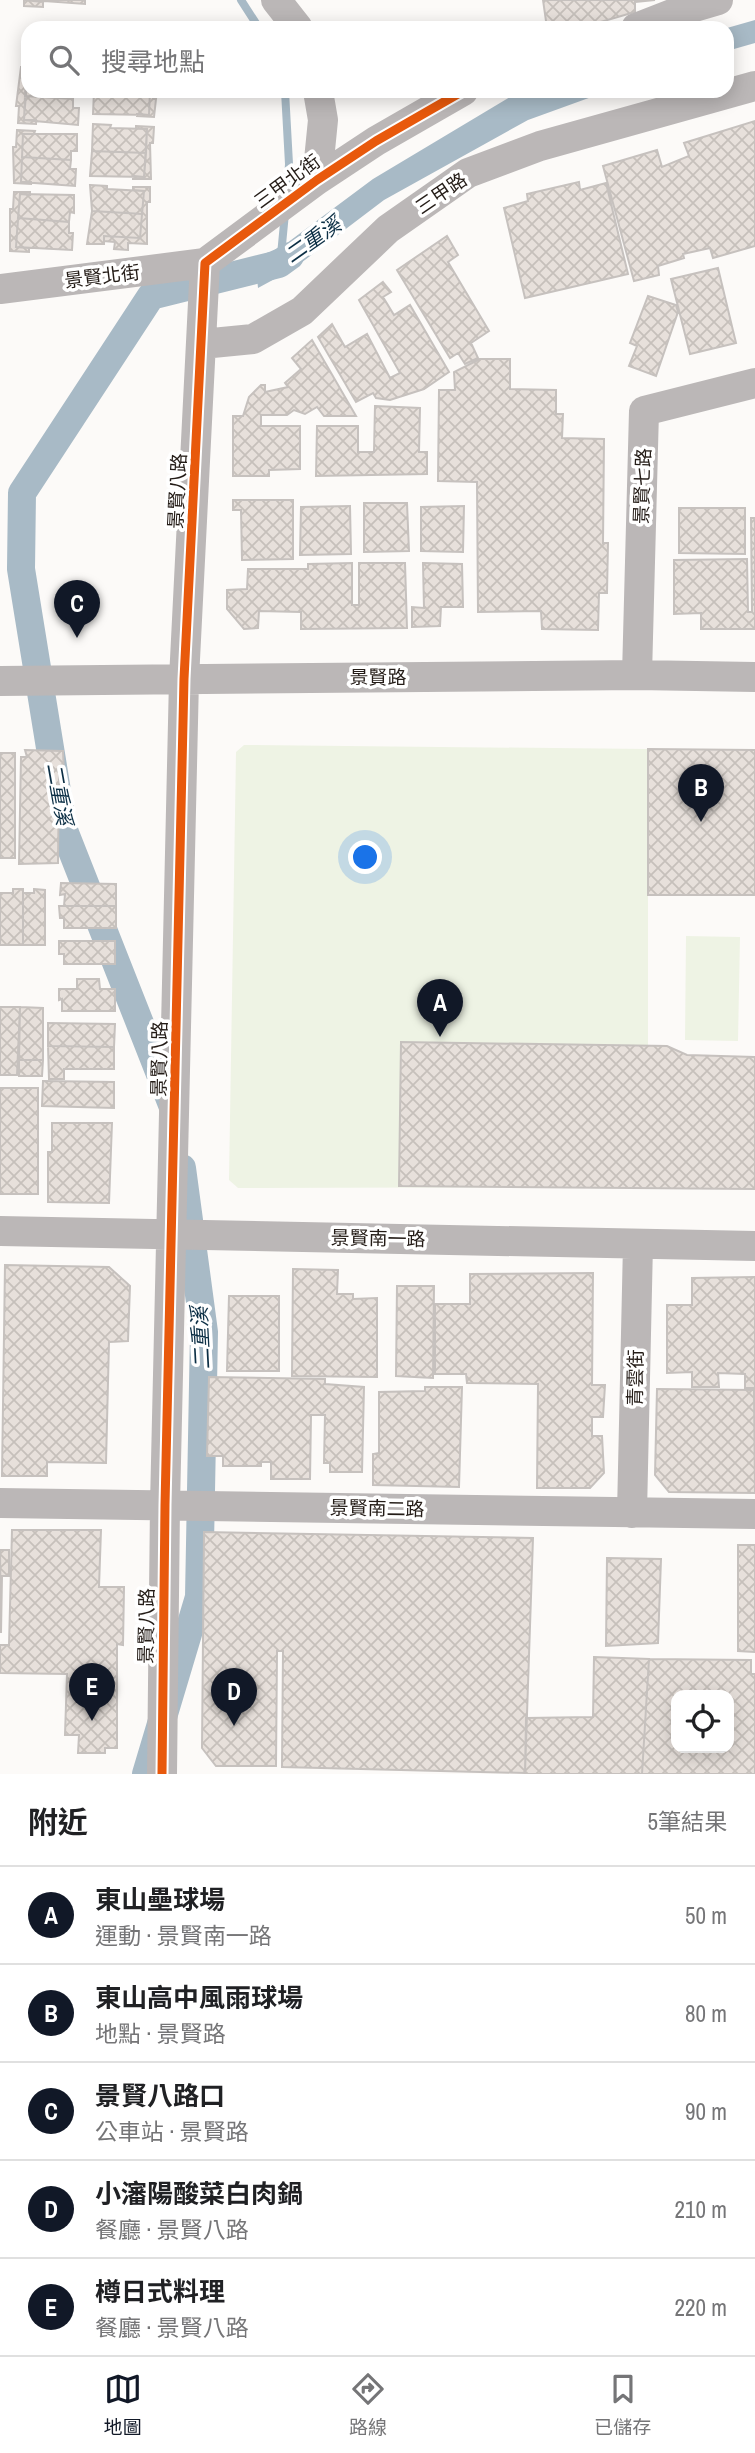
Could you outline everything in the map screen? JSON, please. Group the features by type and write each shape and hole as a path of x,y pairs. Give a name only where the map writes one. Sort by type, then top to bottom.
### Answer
{"street":[{"path":"276,0 293,21"},
{"path":"655,21 709,1"},
{"name":"三甲路","path":"734,92 755,86"},
{"path":"317,180 323,120 319,98"},
{"name":"三甲北街","path":"205,263 317,180 376,141 451,98"},
{"name":"三甲路","path":"202,344 254,339 302,311 388,229 468,173 540,146 712,98"},
{"path":"202,344 205,263"},
{"name":"景賢北街","path":"0,289 205,263"},
{"name":"景賢八路","path":"162,1774 165,1505 184,679 202,344"},
{"name":"景賢七路","path":"637,675 644,411 755,383"},
{"name":"景賢路","path":"0,681 637,675 755,677"},
{"name":"景賢南一路","path":"0,1231 755,1246"},
{"name":"青雲街","path":"632,1513 638,1244"},
{"name":"景賢南二路","path":"0,1503 755,1514"}],"shaded area":[{"path":"244,745 648,749 648,1187 238,1188 229,1180 236,752"},
{"path":"686,936 740,937 738,1041 685,1040"}],"water":[{"path":"755,20 755,43 734,49 734,26"},
{"name":"二重溪","path":"508,98 589,98 528,120 384,200 293,269 258,288 255,258 283,246 373,179"}],"building":[{"path":"24,0 43,2 43,7 24,6"},
{"path":"30,0 85,0 85,4"},
{"path":"543,0 655,0 635,2 635,12 604,21 546,21"},
{"path":"21,67 21,98 26,98 24,120 36,120 36,124 18,123 19,106 16,106"},
{"path":"25,98 73,99 73,108 79,108 78,125 24,120"},
{"path":"94,98 150,98 149,115 93,114"},
{"path":"150,98 156,99 154,117 137,114 149,115"},
{"path":"755,121 755,246 713,258 710,248 683,254 684,258 658,266 659,275 634,281 603,166 657,150 662,167 689,156 684,143"},
{"path":"93,124 111,125 110,128 147,129 146,153 92,151"},
{"path":"136,126 154,127 153,143 150,143 151,179 133,179 133,176 144,177 147,129 136,129"},
{"path":"17,130 35,131 34,134 23,134 21,182 31,184 14,183 13,147 16,147"},
{"path":"23,134 77,134 77,151 71,151 71,160 22,157"},
{"path":"92,151 146,153 144,177 90,176"},
{"path":"22,157 71,160 70,169 76,169 75,186 21,182"},
{"path":"579,182 580,190 606,183 628,274 525,298 504,208 528,201 527,194"},
{"path":"90,185 144,191 142,214 92,211"},
{"path":"133,187 150,187 150,202 147,202 147,244 128,243 128,250 114,249 115,242 104,241 104,236 140,238 144,191 133,190"},
{"path":"14,192 30,192 30,195 20,194 16,247 29,248 29,252 10,251 10,209 13,209"},
{"path":"20,194 74,195 74,213 70,212 69,222 18,218"},
{"path":"92,211 142,214 140,238 104,236 104,244 87,244"},
{"path":"18,218 69,222 69,233 73,233 72,250 16,247"},
{"path":"447,236 458,255 448,262 489,331 471,343 478,358 465,364 458,353 450,358 397,270"},
{"path":"718,268 736,343 690,354 671,279"},
{"path":"383,282 391,292 383,297 394,315 410,305 449,372 424,389 390,400 376,398 373,393 356,402 318,337 332,324 345,347 367,334 390,378 400,373 359,300"},
{"path":"648,296 676,305 678,312 656,376 629,366 637,346 630,343"},
{"path":"312,340 356,416 324,416 317,407 305,414 294,410 287,415 261,415 261,426 300,426 300,469 269,470 269,476 233,476 233,416 243,416 249,397 261,385 265,385 265,392 288,387 285,383 301,369 292,358"},
{"path":"480,359 510,359 510,389 556,390 556,414 563,414 562,438 604,439 603,543 608,543 607,593 599,593 598,630 542,629 541,611 478,612 477,482 438,481 439,390 455,390 454,372"},
{"path":"375,406 420,408 419,452 427,452 427,474 316,476 317,426 358,426 358,452 374,452"},
{"path":"233,500 293,500 293,559 242,560 241,510 233,510"},
{"path":"364,503 407,503 409,551 364,552"},
{"path":"350,506 351,554 300,555 301,507"},
{"path":"464,506 463,552 421,551 421,507"},
{"path":"679,508 745,508 745,554 679,553"},
{"path":"751,518 755,518 755,629 701,629 701,613 674,614 674,560 747,559 748,612 752,612"},
{"path":"352,563 352,605 359,605 359,563 405,563 407,628 301,629 301,612 259,611 258,628 244,629 227,609 227,590 247,589 248,569 308,569 308,564"},
{"path":"423,563 462,564 463,607 441,607 440,626 412,627 412,607 424,608"},
{"path":"648,749 755,750 755,895 648,895"},
{"path":"25,750 63,751 64,775 59,775 58,863 19,864 21,757 27,757"},
{"path":"0,753 15,753 15,858 0,858"},
{"path":"61,883 116,884 116,906 64,906 65,894 60,895"},
{"path":"13,889 23,889 23,945 0,945 0,893 13,893"},
{"path":"34,889 45,890 45,945 23,945 23,893 34,893"},
{"path":"59,906 116,906 116,928 64,928 64,918 60,918"},
{"path":"59,941 115,941 115,964 64,964 64,954 59,954"},
{"path":"77,979 99,979 100,989 115,989 115,1011 62,1011 59,989 77,989"},
{"path":"0,1007 20,1007 17,1075 0,1075"},
{"path":"20,1007 43,1008 43,1060 19,1060"},
{"path":"48,1023 115,1024 114,1047 48,1046"},
{"path":"401,1042 667,1046 687,1055 755,1057 755,1189 399,1186"},
{"path":"48,1046 114,1047 114,1069 64,1069 64,1079 49,1079"},
{"path":"19,1060 43,1060 42,1076 19,1076"},
{"path":"43,1081 114,1082 114,1108 42,1106"},
{"path":"0,1088 38,1088 38,1194 0,1194"},
{"path":"52,1123 112,1123 109,1203 48,1202 48,1152 52,1152"},
{"path":"5,1265 109,1267 130,1286 128,1341 109,1342 106,1463 47,1462 47,1476 2,1476"},
{"path":"293,1269 338,1270 337,1294 353,1294 353,1299 377,1298 377,1377 292,1376"},
{"path":"593,1273 592,1385 605,1385 603,1417 592,1417 592,1436 602,1436 604,1473 590,1488 537,1488 538,1384 467,1383 466,1374 435,1374 435,1304 470,1304 470,1274"},
{"path":"755,1277 755,1388 745,1388 745,1374 718,1373 719,1387 692,1387 692,1372 667,1373 667,1305 692,1305 692,1278"},
{"path":"397,1286 434,1286 433,1378 396,1376"},
{"path":"229,1296 279,1296 279,1371 227,1371"},
{"path":"209,1377 325,1379 325,1384 364,1387 362,1472 330,1472 330,1463 324,1463 325,1415 311,1415 310,1479 271,1479 271,1462 261,1462 261,1466 223,1466 223,1456 207,1456"},
{"path":"425,1387 462,1387 459,1487 373,1485 373,1454 379,1453 379,1392 425,1391"},
{"path":"657,1389 754,1390 755,1493 669,1492 655,1475"},
{"path":"12,1530 101,1530 99,1587 124,1587 123,1645 117,1644 117,1748 105,1748 105,1753 78,1753 79,1735 65,1735 67,1674 0,1673 0,1645 9,1645"},
{"path":"204,1532 533,1538 525,1773 282,1767 283,1651 277,1651 276,1766 216,1766 202,1748"},
{"path":"738,1545 755,1545 755,1652 738,1651"},
{"path":"0,1550 9,1550 9,1576 2,1576 1,1633"},
{"path":"607,1558 661,1559 658,1643 606,1646"},
{"path":"594,1657 649,1659 642,1774 525,1774 526,1718 593,1717"},
{"path":"649,1659 751,1660 751,1674 755,1674 755,1774 642,1774"}],"waterway":[{"path":"241,0 254,21"},
{"path":"285,98 289,164 287,193"},
{"path":"281,255 285,213"},
{"name":"二重溪","path":"173,1107 63,828 21,569 22,493 151,296 279,264 290,256"},
{"name":"二重溪","path":"146,1774 199,1597 204,1332 182,1168"}],"cycle path":[{"path":"162,1774 165,1505 184,679 205,263 317,180 376,141 451,98"}],"place":[{"name":"景賢八路口","path":"77,638"},
{"name":"東山高中風雨球場","path":"701,822"},
{"name":"東山壘球場","path":"440,1037"},
{"name":"樽日式料理","path":"92,1721"},
{"name":"小瀋陽酸菜白肉鍋","path":"234,1726"}]}
